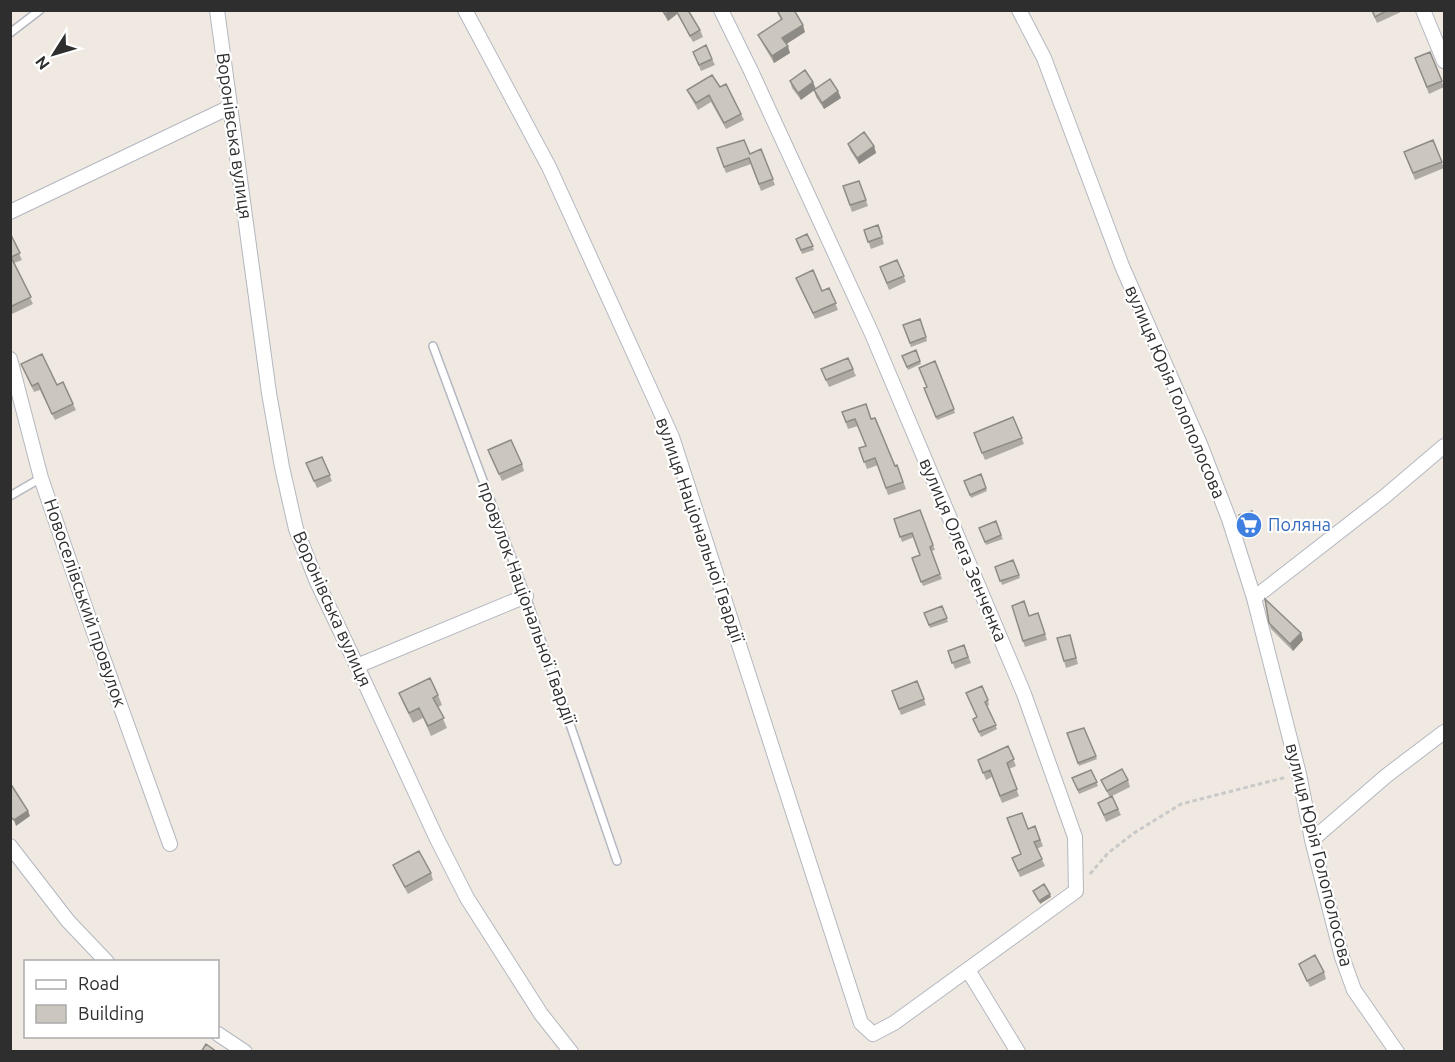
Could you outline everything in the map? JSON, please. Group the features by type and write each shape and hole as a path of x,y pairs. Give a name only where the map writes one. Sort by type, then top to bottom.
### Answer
{"street":[{"name":"Воронівська вулиця","path":"218,10 269,393 282,467 297,529 318,582 436,837 467,898 541,1014 572,1052"},
{"name":"вулиця Національної Гвардії","path":"465,10 549,167 672,437 861,1023 873,1034 894,1023 968,970"},
{"name":"вулиця Олега Зенченка","path":"721,10 872,334 1024,694 1075,837 1076,891"},
{"name":"вулиця Юрія Голополосова","path":"1019,10 1044,58 1122,266 1200,444 1229,519 1254,598 1299,774 1312,840 1342,957 1354,990 1397,1052"},
{"path":"1424,10 1444,61"},
{"path":"10,212 230,107"},
{"name":"Новоселівський провулок","path":"10,359 41,478 170,844"},
{"path":"1254,598 1384,497 1444,446"},
{"path":"357,666 526,596"},
{"path":"1312,840 1386,776 1444,732"},
{"path":"10,846 68,921 105,960"},
{"path":"1018,1052 968,970 1076,891"},
{"path":"219,1035 245,1052"}],"lane":[{"path":"10,33 40,10"},
{"name":"провулок Національної Гвардії","path":"433,346 526,596 617,861"},
{"path":"10,496 41,478"}],"path":[{"path":"1076,891 1108,853 1134,833 1181,804 1299,774"}],"building":[{"path":"676,10 688,10 700,30 690,36"},
{"path":"777,10 794,10 803,25 782,38 788,46 772,56 758,35 782,19"},
{"path":"1372,10 1388,10 1375,17"},
{"path":"706,45 712,59 699,65 693,52"},
{"path":"1430,52 1442,81 1427,87 1415,58"},
{"path":"805,70 813,82 798,93 790,81"},
{"path":"712,75 720,87 726,84 741,114 724,123 709,95 696,103 687,90"},
{"path":"830,79 838,91 822,103 814,90"},
{"path":"864,132 874,146 857,158 848,144"},
{"path":"744,140 750,154 761,149 773,179 759,184 749,158 724,167 717,148"},
{"path":"1433,140 1442,162 1413,173 1404,152"},
{"path":"859,181 866,200 850,205 843,186"},
{"path":"878,225 882,237 868,242 864,230"},
{"path":"10,233 20,253 11,257 31,297 10,307"},
{"path":"807,234 813,246 801,250 796,239"},
{"path":"897,260 904,276 887,283 880,267"},
{"path":"813,270 822,291 829,288 836,303 813,313 796,278"},
{"path":"920,319 926,337 910,343 903,325"},
{"path":"916,350 920,361 907,367 902,356"},
{"path":"42,354 57,385 63,382 73,404 52,414 38,383 32,386 21,364"},
{"path":"848,358 853,369 826,380 821,369"},
{"path":"935,361 954,409 936,417 924,388 927,387 919,368"},
{"path":"866,404 871,419 875,418 903,482 886,488 875,458 864,462 859,448 866,446 855,419 846,422 842,412"},
{"path":"1013,417 1022,438 982,453 974,433"},
{"path":"511,440 522,464 499,474 488,450"},
{"path":"322,457 330,475 314,481 306,463"},
{"path":"981,474 986,488 970,495 964,481"},
{"path":"920,510 933,545 930,547 940,574 921,582 912,558 920,555 912,533 900,537 894,519"},
{"name":"Поляна","path":"1252,511 1257,528 1244,532 1239,515"},
{"path":"996,521 1001,535 985,542 979,528"},
{"path":"1013,560 1019,575 1000,581 995,567"},
{"path":"1265,599 1301,633 1290,644 1269,623"},
{"path":"1024,601 1029,616 1038,613 1045,634 1023,641 1012,606"},
{"path":"942,606 947,618 929,625 924,613"},
{"path":"1070,635 1076,658 1064,661 1057,638"},
{"path":"964,645 968,657 952,663 948,651"},
{"path":"430,678 438,695 433,698 444,718 428,726 419,708 409,713 399,693"},
{"path":"917,681 924,699 899,709 892,691"},
{"path":"982,686 988,700 985,702 996,725 979,732 973,719 977,717 966,693"},
{"path":"1084,728 1096,756 1078,763 1067,733"},
{"path":"1008,746 1014,759 1007,763 1017,789 1000,796 990,770 983,773 978,760"},
{"path":"1122,769 1128,780 1107,791 1101,780"},
{"path":"1091,770 1097,782 1078,790 1072,778"},
{"path":"12,786 28,811 14,820 10,816 10,787"},
{"path":"1112,796 1118,809 1104,815 1098,803"},
{"path":"1022,813 1028,829 1035,826 1040,840 1034,842 1042,859 1018,871 1012,858 1021,854 1007,818"},
{"path":"419,851 431,873 405,887 393,865"},
{"path":"1044,884 1050,894 1039,901 1033,891"},
{"path":"1315,955 1324,972 1307,981 1299,964"},
{"path":"206,1044 217,1052 201,1052"}],"place":[{"name":"Поляна","path":"1249,525"}]}
